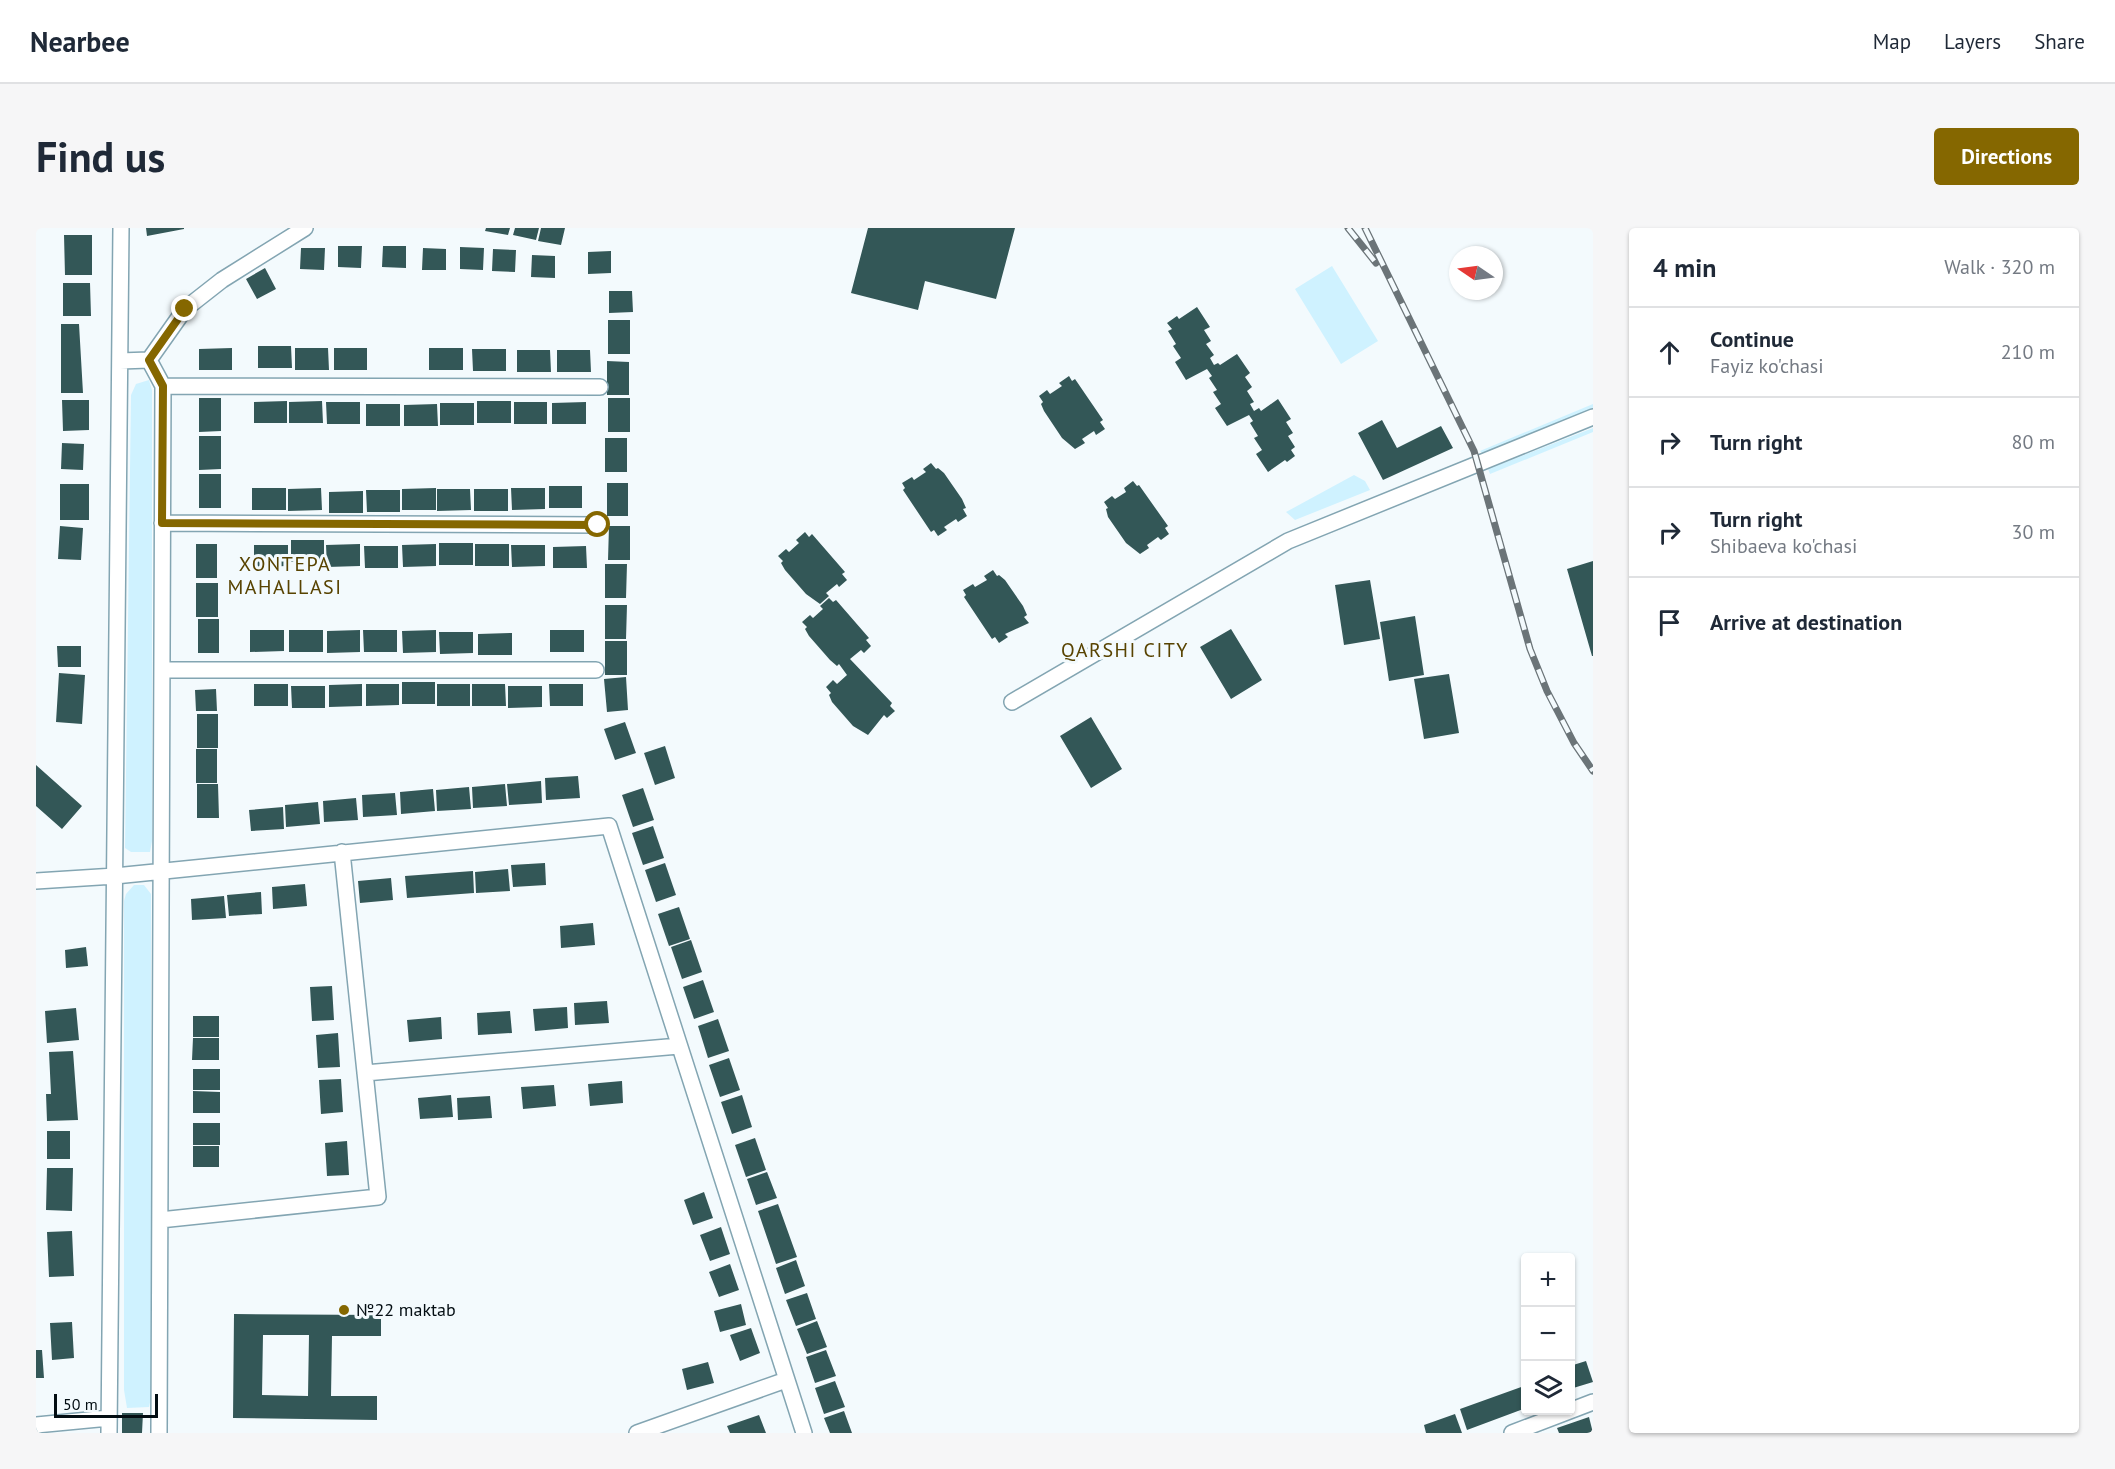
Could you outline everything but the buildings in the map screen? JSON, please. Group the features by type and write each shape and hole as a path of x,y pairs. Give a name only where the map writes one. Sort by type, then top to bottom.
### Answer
{"street":[{"path":"36,1425 109,1426 121,228"},
{"path":"149,360 185,309 222,280 305,228"},
{"path":"120,361 149,360"},
{"path":"149,360 163,386 159,1433"},
{"path":"163,386 600,387"},
{"path":"1012,702 1288,541 1593,417"},
{"path":"162,523 598,525"},
{"path":"162,670 596,670"},
{"path":"36,881 115,876 609,826 804,1433"},
{"path":"160,1220 378,1197 342,852"},
{"path":"365,1073 679,1046"},
{"path":"637,1433 786,1380"},
{"path":"1512,1433 1593,1402"}],"shaded area":[{"path":"1332,266 1378,341 1341,364 1295,289"},
{"path":"149,380 152,390 152,841 150,852 131,852 125,848 131,395 136,384"},
{"path":"1593,404 1593,409 1482,453 1480,451"},
{"path":"1593,428 1593,432 1490,474 1488,469"},
{"path":"1354,475 1365,481 1370,490 1295,520 1286,512"},
{"path":"134,885 144,885 151,894 151,1398 149,1407 127,1408 124,1390 124,901 126,894"}],"railway":[{"path":"1348,228 1376,263"},
{"path":"1365,228 1474,451 1530,649 1547,691 1574,743 1593,771"}],"place":[{"name":"№22 maktab","path":"344,1310"}],"district":[{"name":"XONTEPA MAHALLASI","path":"285,576"},
{"name":"QARSHI CITY","path":"1125,650"}],"route":[{"path":"185,309 149,360 163,386 162,523 598,525"}]}
